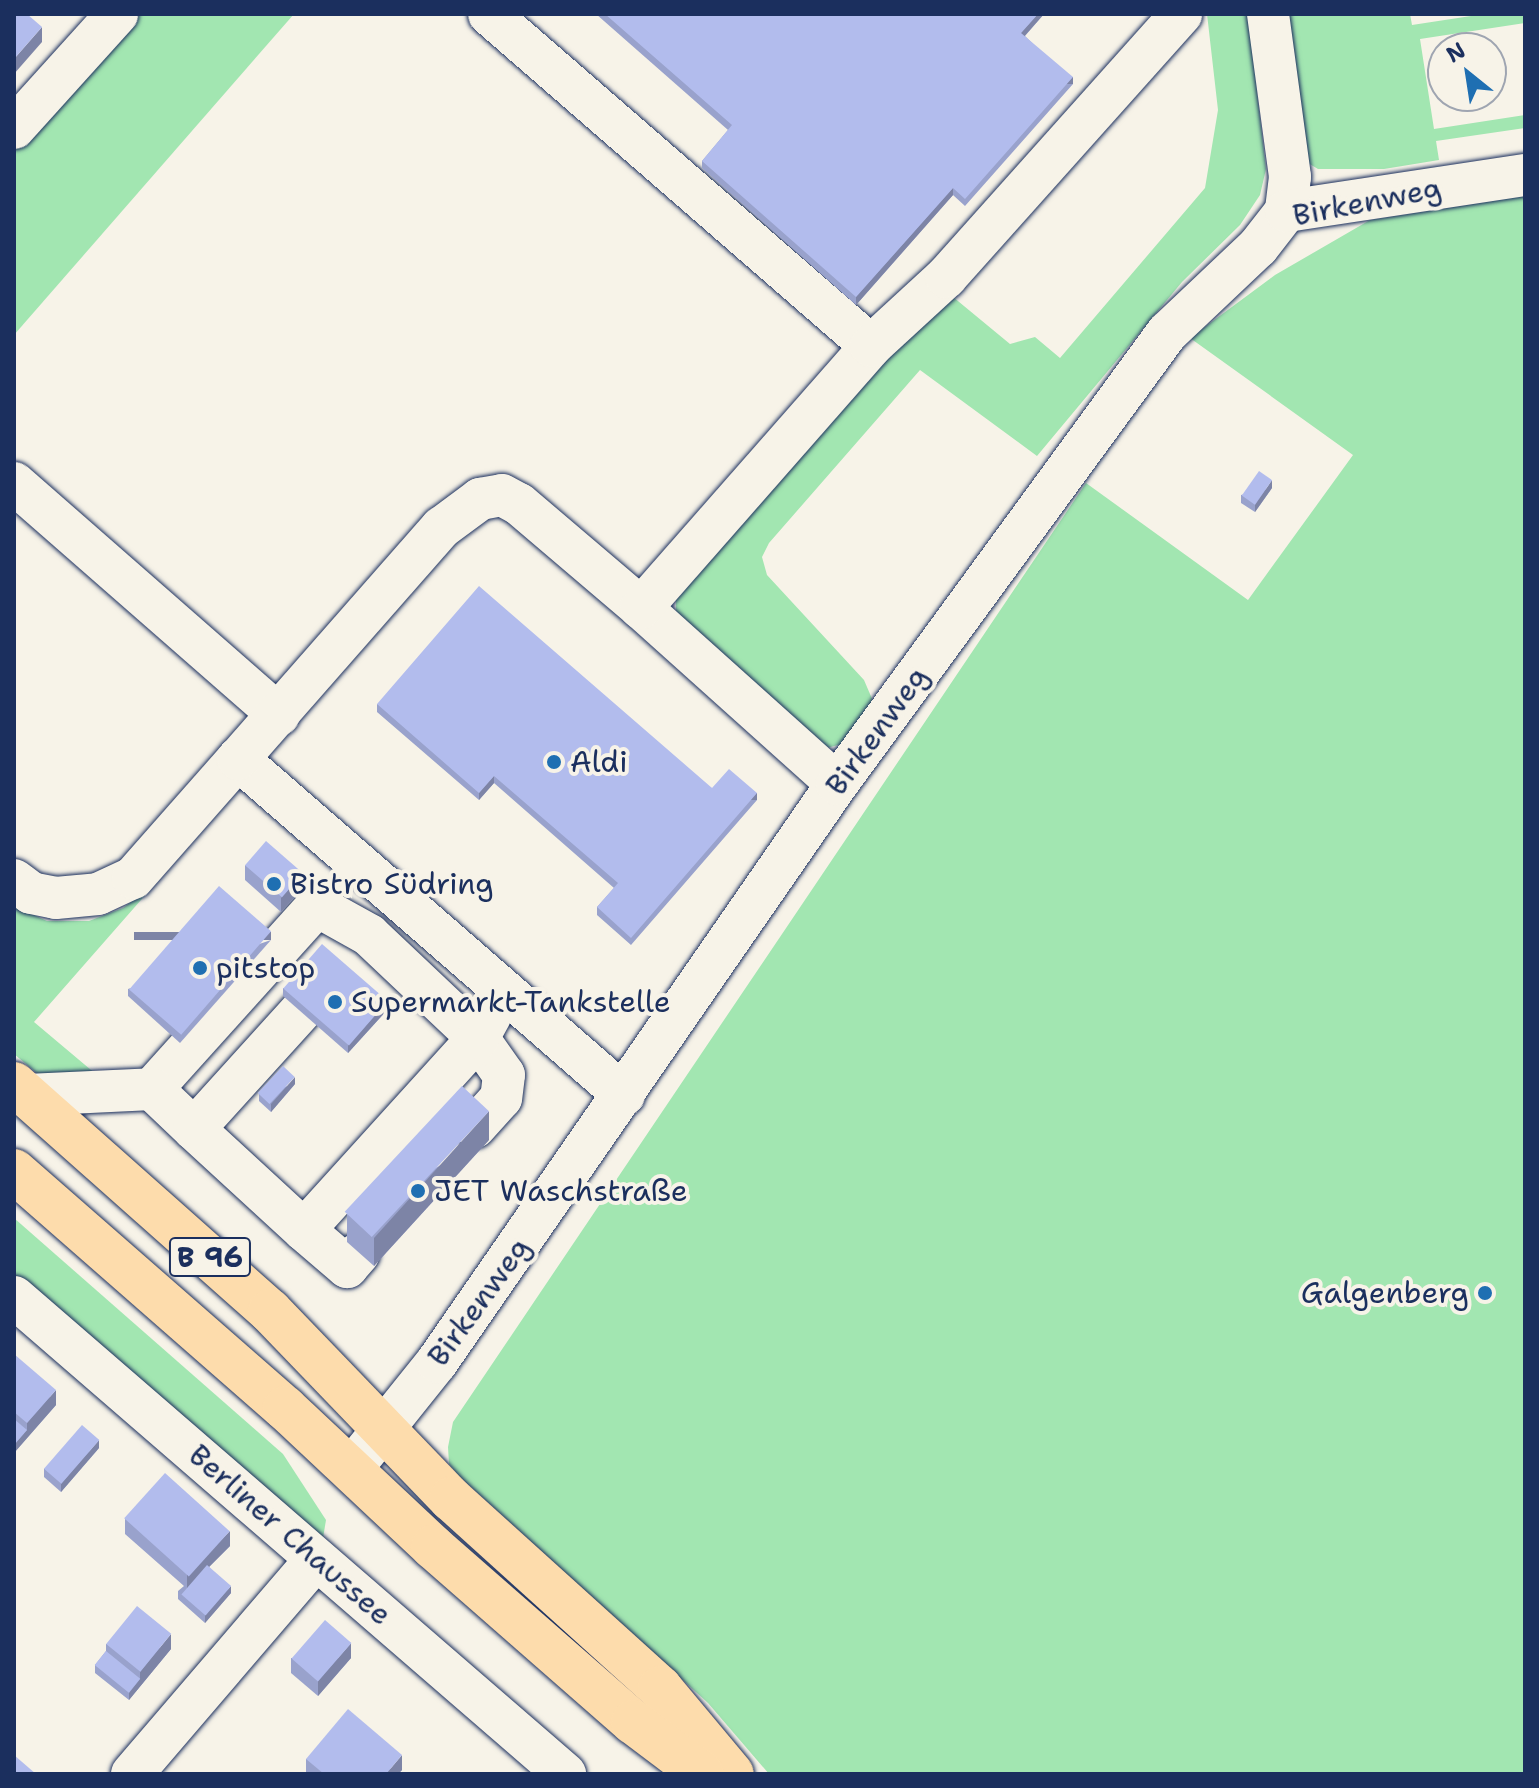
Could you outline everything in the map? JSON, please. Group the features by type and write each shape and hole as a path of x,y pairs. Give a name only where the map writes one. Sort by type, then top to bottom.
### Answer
{"main road":[{"name":"B 96","path":"20,1089 270,1311 451,1499 660,1688 732,1774"},
{"name":"B 96","path":"14,1171 352,1468 433,1547 633,1722 702,1774"}],"street":[{"path":"14,128 117,14"},
{"path":"489,14 871,346"},
{"path":"641,608 871,346 946,277 1181,14"},
{"path":"1268,14 1290,177 1286,211"},
{"name":"Birkenweg","path":"352,1468 385,1429 624,1095 837,784 1117,395 1167,333 1258,247 1286,211 1525,175"},
{"path":"14,483 279,715"},
{"path":"14,880 31,893 56,898 98,894 133,878 441,528 480,499 502,495 519,504 641,608 837,784"},
{"path":"238,759 624,1095"},
{"path":"340,967 399,899"},
{"path":"134,1090 317,906 369,935 478,1038 504,1075 501,1098 475,1127"},
{"path":"304,1230 478,1038 504,991"},
{"path":"194,1129 301,1011"},
{"path":"20,1089 134,1090 194,1129 347,1267 359,1253"},
{"name":"Berliner Chaussee","path":"14,1297 565,1774"},
{"path":"132,1774 316,1559"}],"green space":[{"path":"129,14 294,14 14,335 14,144"},
{"path":"1207,14 1248,14 1266,169 1260,195 1240,225 1182,282 1037,456 920,370 769,543 762,557 767,575 864,680 873,701 845,743 827,748 676,616 676,595 947,292 1010,344 1035,337 1060,358 1205,188 1218,110"},
{"path":"1288,14 1410,14 1412,25 1484,14 1525,14 1525,23 1466,32 1427,32 1427,38 1420,39 1427,84 1427,112 1431,112 1434,129 1525,115 1525,128 1436,141 1439,160 1384,169 1318,169 1308,163"},
{"path":"1525,196 1525,1774 769,1774 708,1703 458,1475 449,1464 448,1447 453,1422 1086,483 1248,600 1353,455 1190,338 1275,275 1370,220"},
{"path":"155,884 34,1022 97,1075 48,1079 37,1073 14,1054 14,906 47,921 89,921 123,908"},
{"path":"14,1218 283,1454 326,1520 323,1538 14,1280"}],"building":[{"path":"14,14 27,14 42,27 14,59"},
{"path":"605,14 1038,14 1021,33 1073,77 965,199 953,188 856,297 702,161 732,125"},
{"path":"1259,471 1272,480 1255,505 1242,496"},
{"name":"Aldi","path":"479,586 712,788 729,769 757,793 631,938 597,907 618,883 494,776 479,793 377,704"},
{"path":"266,841 303,873 282,897 245,865"},
{"name":"pitstop","path":"219,886 271,931 181,1035 129,989"},
{"name":"Supermarkt-Tankstelle","path":"322,944 388,1001 349,1046 283,989"},
{"path":"283,1066 295,1077 269,1104 258,1093"},
{"path":"462,1086 489,1111 372,1237 345,1212"},
{"path":"14,1354 56,1390 27,1423 14,1412"},
{"path":"14,1419 27,1430 14,1445"},
{"path":"82,1425 99,1440 61,1484 44,1469"},
{"path":"165,1473 230,1531 189,1577 124,1518"},
{"path":"207,1565 231,1586 206,1615 181,1594"},
{"path":"137,1606 171,1634 140,1672 106,1644"},
{"path":"325,1620 351,1643 318,1681 292,1658"},
{"path":"106,1651 140,1679 129,1693 95,1665"},
{"path":"348,1709 402,1755 386,1774 324,1774 306,1759"},
{"path":"14,1755 36,1774 14,1774"}],"place":[{"name":"Aldi","path":"554,762"},
{"name":"Bistro Südring","path":"274,884"},
{"name":"pitstop","path":"200,968"},
{"name":"Supermarkt-Tankstelle","path":"335,1002"},
{"name":"JET Waschstraße","path":"418,1191"},
{"name":"Galgenberg","path":"1485,1293"}]}
